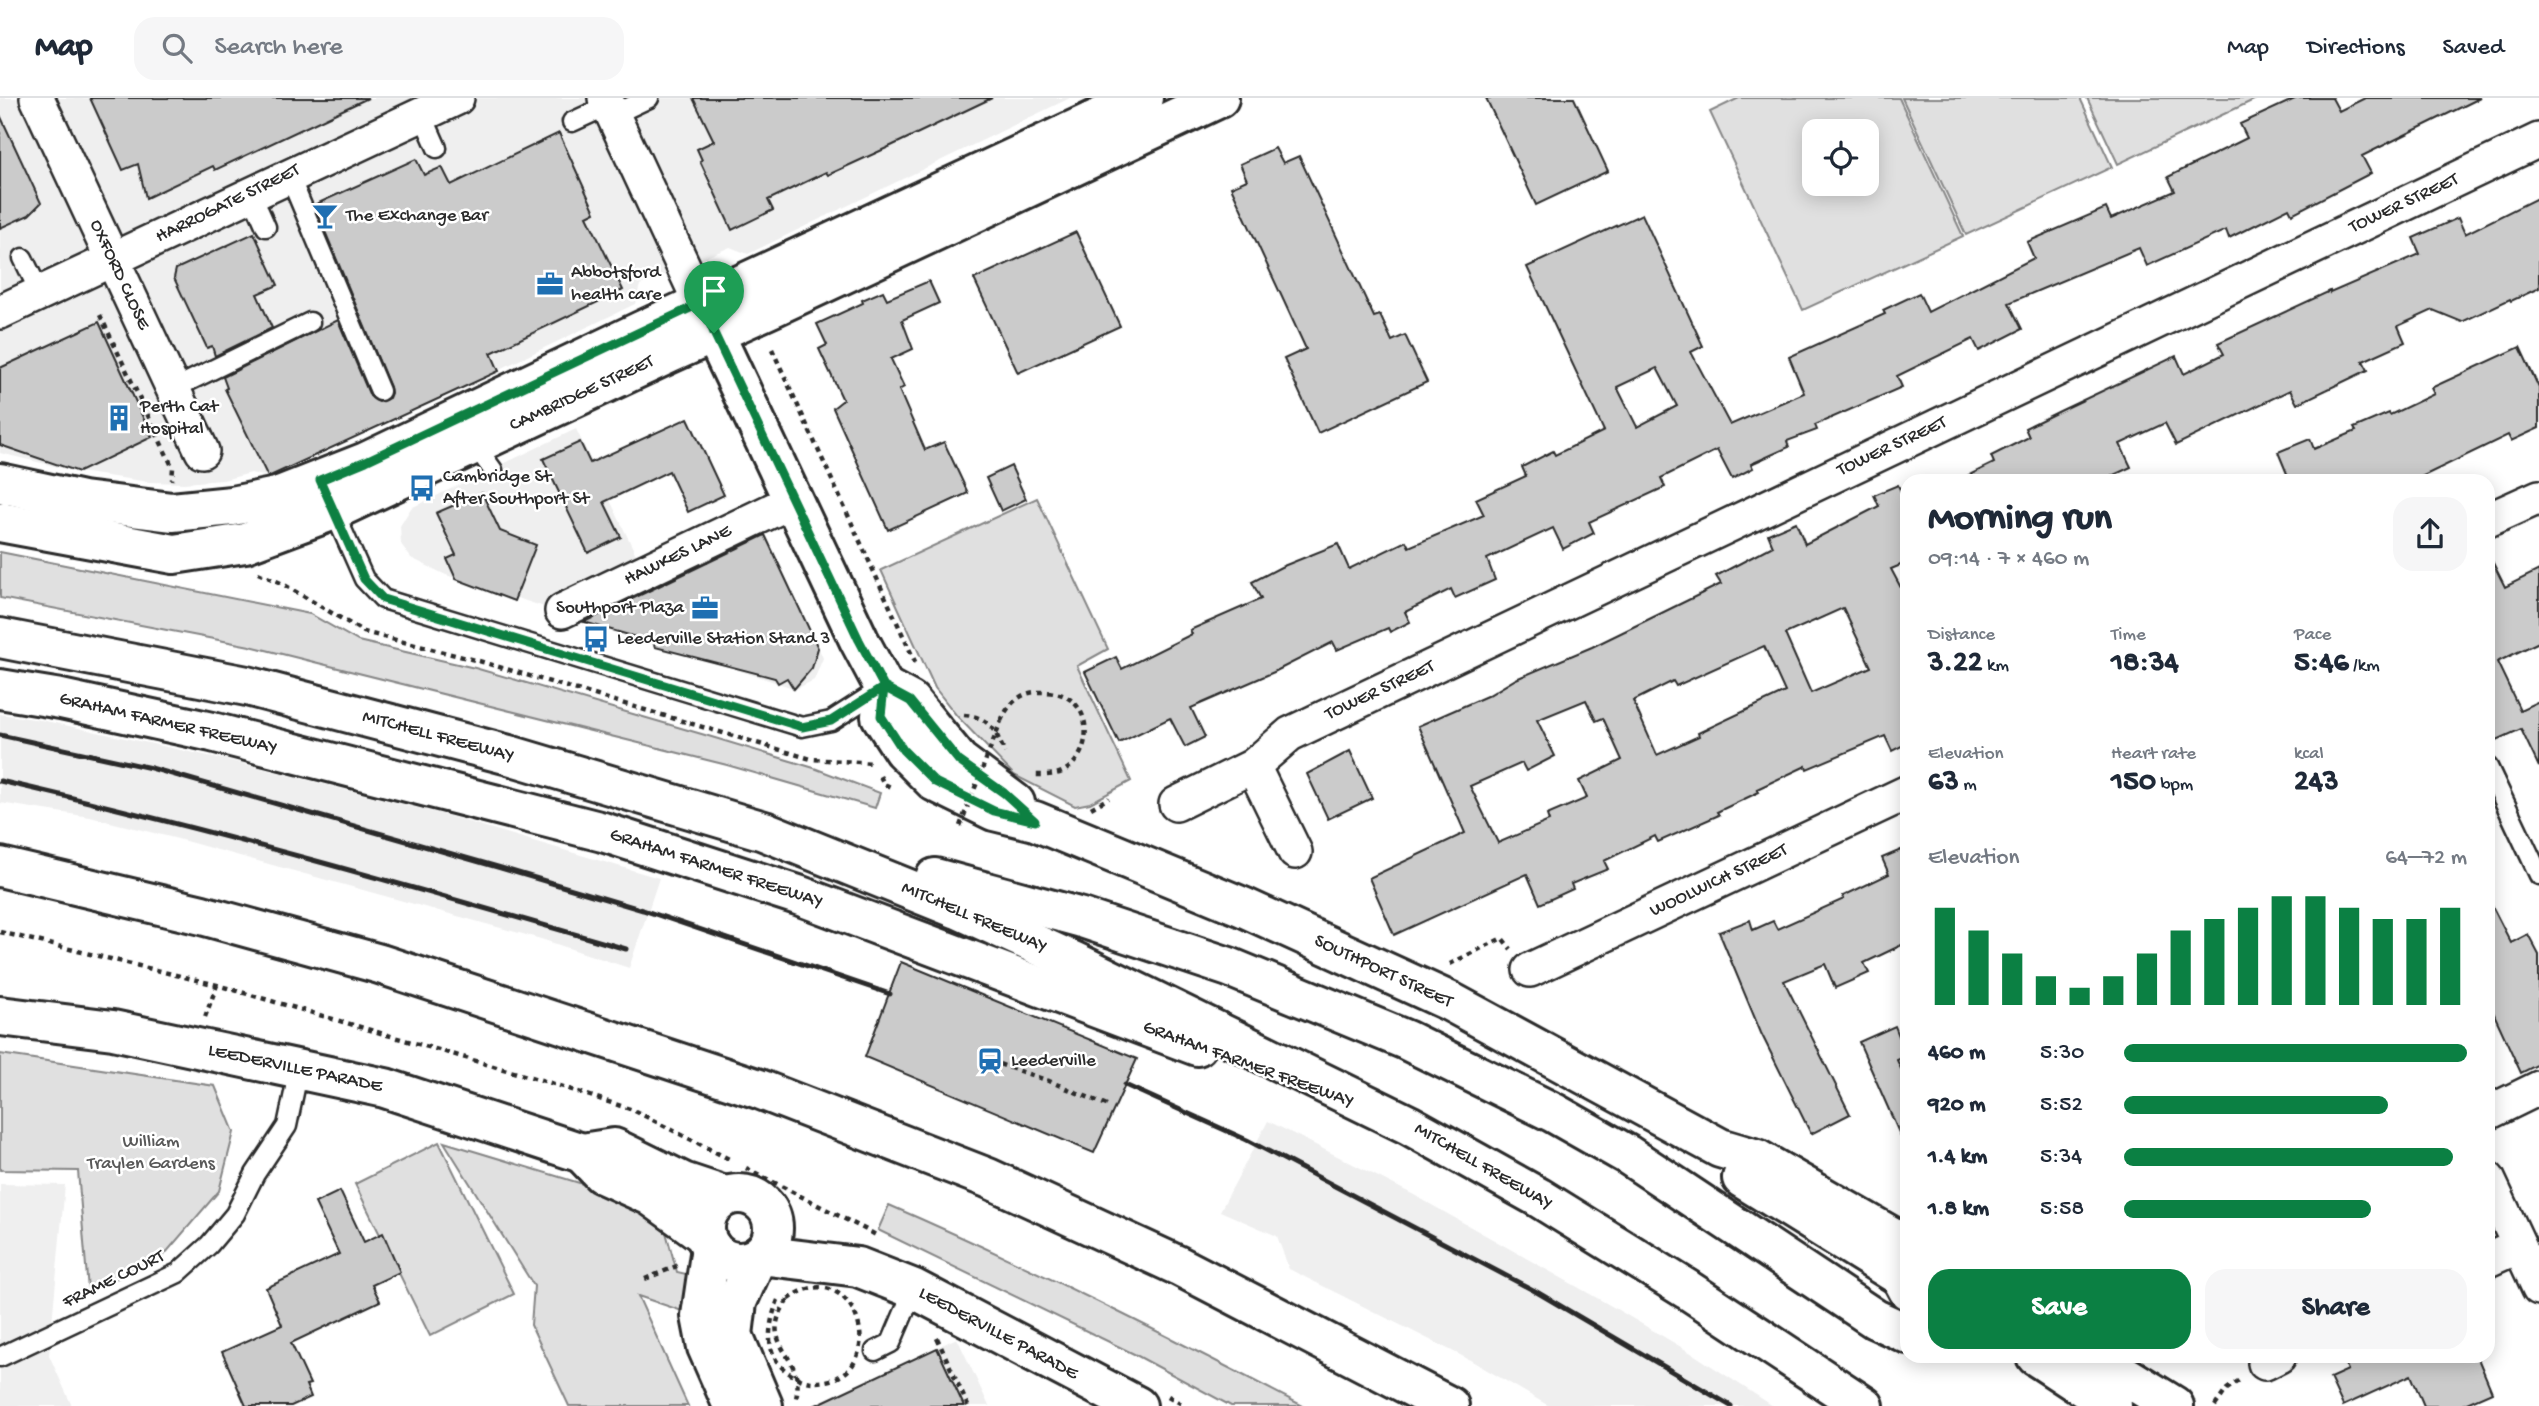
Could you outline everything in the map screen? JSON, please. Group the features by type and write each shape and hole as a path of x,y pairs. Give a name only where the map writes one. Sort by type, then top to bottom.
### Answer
{"main road":[{"name":"CAMBRIDGE STREET","path":"0,522 174,554 245,543 327,495 385,452 708,318 1151,107 1219,98"},
{"name":"CAMBRIDGE STREET","path":"0,483 83,501 172,512 232,506 277,496 327,495 483,457 708,318"},
{"name":"SOUTHPORT STREET","path":"708,318 884,687 881,716 903,750 935,782 994,811 1035,821 1243,908 1449,1001 1720,1148 1745,1181 1900,1292"},
{"name":"MITCHELL FREEWAY","path":"0,638 247,686 509,755 764,831 958,909 1075,962 1409,1125 1538,1197 1677,1283 1864,1406"},
{"name":"GRAHAM FARMER FREEWAY","path":"0,689 61,699 212,732 603,832 798,895 1409,1125"},
{"path":"764,831 1094,922 1229,967 1406,1041 1900,1292"},
{"path":"0,867 202,915 380,964 759,1089 988,1178 1179,1266 1449,1406"},
{"name":"LEEDERVILLE PARADE","path":"0,1016 113,1030 385,1088 582,1153 602,1174 651,1196 700,1250"},
{"name":"LEEDERVILLE PARADE","path":"582,1153 614,1147 674,1179 725,1196"},
{"path":"733,1406 707,1347 701,1316 700,1250 708,1212 715,1202 725,1196 745,1193 762,1202 773,1219 772,1238 759,1256 737,1302 733,1335 780,1401"},
{"name":"LEEDERVILLE PARADE","path":"773,1219 805,1231 858,1267 914,1289 1091,1389 1137,1406"},
{"path":"700,1250 727,1260 748,1261 759,1256"},
{"name":"LEEDERVILLE PARADE","path":"759,1256 858,1267"},
{"path":"2047,1363 2112,1406"},
{"path":"2099,1363 2174,1406"}],"street":[{"name":"OXFORD CLOSE","path":"37,98 202,451"},
{"name":"HARROGATE STREET","path":"0,312 457,98"},
{"name":"SOUTHPORT STREET","path":"609,106 708,318"},
{"name":"TOWER STREET","path":"1175,804 1253,766 1290,734 2539,140"},
{"path":"2495,517 2539,497"},
{"name":"HAWKES LANE","path":"572,603 794,500"},
{"path":"1253,766 1295,852"},
{"name":"WOOLWICH STREET","path":"1530,970 1900,796"},
{"path":"2495,1109 2539,1088"},
{"path":"2495,1194 2539,1288"},
{"path":"2495,1257 2519,1246"}],"lane":[{"path":"572,122 609,106 649,98"},
{"path":"422,114 437,148"},
{"path":"289,175 380,391"},
{"path":"251,193 266,227"},
{"path":"23,258 40,293"},
{"path":"173,388 310,322"},
{"path":"327,495 364,579 383,599 802,727 831,721 884,687"},
{"path":"2495,782 2539,875"},
{"name":"FRAME COURT","path":"0,1357 178,1273 209,1245 235,1214 255,1174 287,1126 299,1069"},
{"path":"875,1351 891,1343 914,1289"}],"path":[{"path":"100,315 173,468 171,489"},
{"path":"772,349 922,677"},
{"path":"960,826 1004,712 1016,699 1031,692 1051,692 1068,697 1079,709 1086,725 1086,743 1078,758 1064,771 1048,775 1027,775"},
{"path":"962,715 977,716 993,726 1006,757"},
{"path":"1084,817 1092,806 1109,798"},
{"path":"1448,965 1502,938 1530,970"},
{"path":"990,1060 1109,1106"},
{"path":"645,1279 700,1250"},
{"path":"778,1300 769,1329 770,1344 775,1359 785,1371 798,1378 805,1380 812,1382 829,1380 843,1373 854,1362 860,1348 862,1332 858,1317 839,1294 825,1288 809,1288 797,1292 780,1310 776,1335 780,1348 794,1365 798,1376 799,1384 780,1401"},
{"path":"937,1339 968,1406"},
{"path":"2215,1406 2227,1389 2267,1363"}],"shaded area":[{"path":"0,98 1070,98 748,254 730,247 640,285 635,304 401,417 268,477 251,473 223,480 184,483 149,482 79,472 0,453"},
{"path":"576,429 640,563 755,510 823,658 814,680 796,689 446,575 411,558 401,544 400,526 411,508"},
{"path":"0,714 41,720 232,761 448,816 659,878 629,968 541,939 178,839 90,817 0,803"},
{"path":"1268,1121 1414,1195 1613,1307 1693,1354 1773,1406 1549,1406 1470,1360 1289,1269 1277,1236 1220,1211"},
{"path":"0,1184 65,1185 49,1355 72,1406 0,1406"},
{"path":"957,1338 989,1406 810,1406"}],"green space":[{"path":"1739,98 1899,98 1963,236 1803,310 1710,112"},
{"path":"1902,98 2080,98 2112,167 1966,235"},
{"path":"2087,98 2258,98 2118,164"},
{"path":"1037,498 1108,649 1077,666 1131,781 1090,803 1075,806 1014,775 957,716 935,688 881,570"},
{"path":"0,552 310,614 358,641 475,668 814,768 880,793 875,808 727,765 250,646 0,598"},
{"name":"William Traylen Gardens","path":"0,1054 215,1086 234,1132 219,1191 159,1261 88,1290 78,1171 0,1170"},
{"path":"439,1142 514,1294 430,1336 355,1184"},
{"path":"444,1142 596,1188 664,1225 677,1272 695,1276 688,1313 638,1296 688,1406 569,1406 531,1325 534,1286"},
{"path":"889,1205 1098,1302 1303,1406 1231,1406 1134,1354 878,1230"}],"building":[{"path":"90,98 368,98 215,170 213,166 146,198 138,164 123,170"},
{"path":"693,98 992,98 828,175 826,172 768,200 773,210 732,230 700,161 702,160 697,149 714,141"},
{"path":"1486,98 1574,98 1608,171 1536,205"},
{"path":"2297,98 2332,98 2339,111 2365,98 2480,98 2362,156 2371,173 2292,214 2289,208 2229,238 2226,230 2147,266 2139,248 2009,303 2022,329 1979,351 1973,339 1897,376 1902,387 1815,425 1817,430 1787,441 1789,447 1751,464 1753,468 1732,479 1717,450 1661,478 1665,487 1589,522 1594,533 1563,549 1553,528 1487,559 1495,580 1455,598 1451,589 1405,612 1410,622 1390,632 1388,628 1337,650 1333,642 1274,672 1191,708 1205,737 1185,747 1170,718 1119,743 1085,672 1116,657 1122,669 1192,634 1190,630 1261,599 1252,582 1338,544 1349,569 1406,541 1409,547 1484,515 1476,499 1526,476 1522,467 1553,451 1555,455 1604,431 1527,267 1642,214 1703,346 1691,352 1730,425 1804,393 1789,357 1885,314 1883,310 1919,293 1928,312 2034,258 2027,242 2106,208 2111,219 2175,191 2168,177 2247,138 2240,124","holes":["1657,368 1677,406 1637,427 1617,387"]},
{"path":"0,115 41,203 29,215 0,228"},
{"path":"559,133 595,212 587,216 623,290 491,353 499,371 268,477 225,389 227,388 223,377 338,320 370,396 379,402 389,398 391,393 314,205 416,159 424,175 442,167 451,185"},
{"path":"1275,148 1283,163 1299,156 1374,317 1380,315 1392,341 1405,335 1427,382 1318,433 1284,359 1306,349 1231,187 1247,180 1240,164"},
{"path":"2539,197 2539,288 2462,322 2433,310 2398,326 2405,342 2363,361 2368,370 2297,404 2290,390 2176,445 2165,423 2120,444 2131,467 2116,474 1971,474 1994,463 1991,456 2029,437 2025,428 2176,356 2184,374 2224,354 2218,343 2330,291 2420,254 2413,238 2458,218 2465,234"},
{"path":"1076,232 1120,326 1018,373 974,279"},
{"path":"254,233 278,285 257,294 272,328 215,356 212,346 207,348 174,278 176,269"},
{"path":"929,281 939,303 902,320 913,349 891,359 904,387 899,390 925,450 944,442 968,493 888,530 833,408 843,400 819,349 827,345 817,324 883,291 887,299"},
{"path":"99,322 152,437 79,472 0,445 0,368"},
{"path":"2520,347 2539,388 2539,428 2511,441 2508,435 2427,474 2287,474 2278,452 2310,439 2314,449 2356,431 2354,428 2389,413 2390,415 2434,394 2431,388"},
{"path":"688,418 724,495 688,512 669,471 604,502 621,537 588,553 543,459 580,442 590,463"},
{"path":"1011,466 1026,499 1001,511 986,478"},
{"path":"1898,485 1900,565 1891,569 1900,586 1900,747 1892,751 1885,736 1807,769 1806,766 1757,789 1759,792 1717,812 1719,815 1658,842 1655,836 1604,861 1608,869 1571,884 1573,889 1540,904 1527,874 1394,935 1369,878 1465,833 1418,726 1489,695 1516,679 1592,647 1721,584 1716,576 1773,546 1768,534 1796,522 1805,544 1879,506 1874,495","holes":["1843,608 1871,667 1811,693 1785,634","1764,646 1785,692 1657,755 1633,701 1673,681 1676,686","1586,700 1596,721 1603,718 1622,760 1579,781 1587,798 1547,815 1549,821 1498,843 1470,786 1522,763 1526,771 1555,756 1537,720"]},
{"path":"482,493 500,531 536,545 514,601 456,579 447,559 456,555 436,513"},
{"name":"Southport Plaza","path":"765,535 818,648 812,668 794,689 787,678 778,683 775,678 655,647 653,642 584,622"},
{"path":"2495,567 2505,587 2539,570 2539,642 2497,662 2520,710 2539,701 2539,767 2521,729 2497,740"},
{"path":"1350,751 1372,798 1328,819 1307,774"},
{"path":"1900,850 1900,946 1864,963 1869,973 1835,988 1825,964 1784,981 1850,1114 1811,1134 1761,1033 1719,932 1750,920 1753,930 1773,921 1777,929 1844,899 1843,896 1889,874 1882,858"},
{"path":"2495,912 2511,943 2528,934 2539,955 2539,1064 2521,1073 2495,1016"},
{"path":"901,962 1137,1059 1094,1153 865,1057"},
{"path":"1895,1026 1900,1038 1900,1059 1897,1060 1900,1067 1900,1135 1859,1042"},
{"path":"340,1191 364,1242 383,1233 400,1272 372,1285 380,1301 291,1343 310,1384 306,1385 311,1397 291,1406 246,1406 222,1352 282,1325 266,1288 339,1254 315,1203"},
{"path":"937,1348 964,1406 814,1406"},
{"path":"2345,1363 2480,1363 2492,1392 2460,1406 2424,1406 2411,1375 2343,1406 2330,1378 2348,1370"}],"railway":[{"path":"0,735 151,768 501,868 643,910 890,994"},
{"path":"0,781 236,839 626,949"},
{"path":"1125,1085 1247,1140 1535,1291 1731,1406"}],"place":[{"name":"The Exchange Bar","path":"325,216"},
{"name":"Abbotsford health care","path":"550,284"},
{"name":"Perth Cat Hospital","path":"119,418"},
{"name":"Cambridge St After Southport St","path":"422,488"},
{"name":"Southport Plaza","path":"705,608"},
{"name":"Leederville Station Stand 3","path":"596,639"},
{"name":"Leederville","path":"990,1061"}],"route":[{"path":"714,333 701,303 366,461 320,480 364,579 383,599 802,727 831,721 884,687 910,701 959,761 1004,793 1035,821 994,811 935,782 903,750 881,716 884,687 859,640 714,333"}]}
